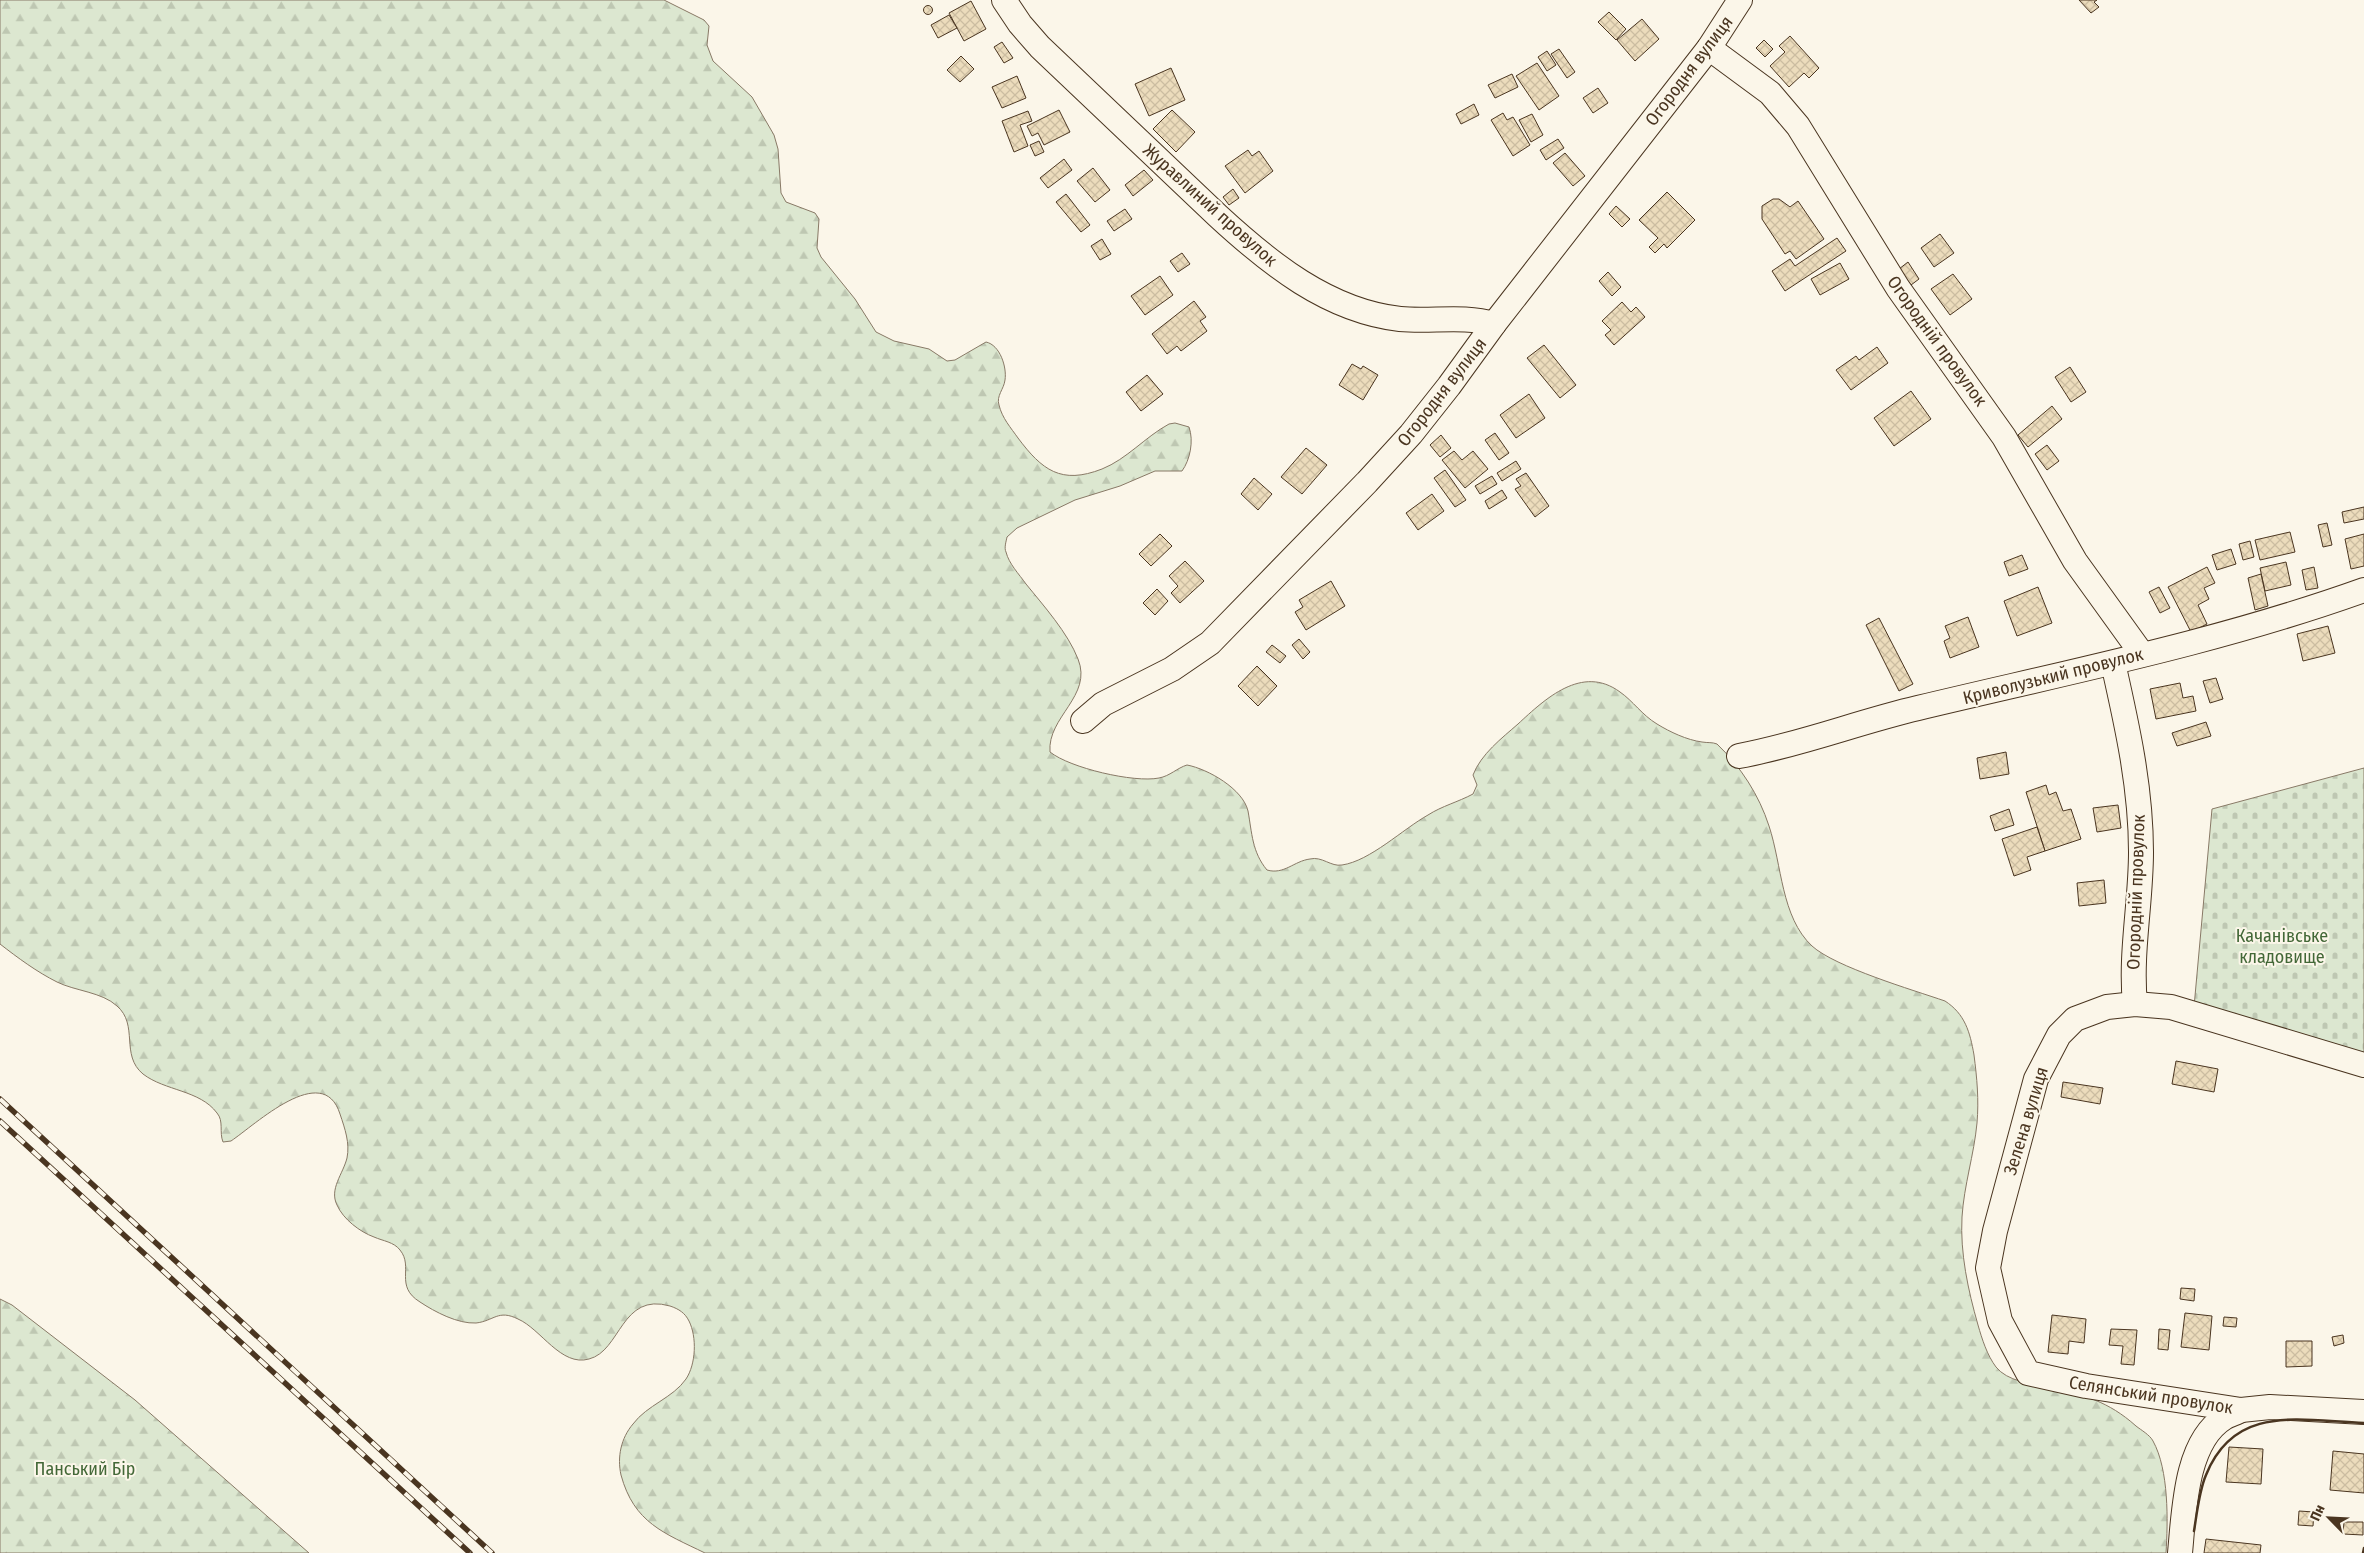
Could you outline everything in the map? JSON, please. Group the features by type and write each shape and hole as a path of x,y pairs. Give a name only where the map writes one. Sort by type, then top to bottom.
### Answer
{"street":[{"name":"Журавлиний провулок","path":"1004,0 1020,24 1040,47 1218,216 1246,242 1308,287 1344,305 1375,314 1425,320 1463,318 1494,324"},
{"name":"Огородня вулиця","path":"1083,722 1102,704 1189,660 1221,634 1330,522 1411,434 1494,324 1710,48 1740,0"},
{"name":"Огородній провулок","path":"1710,48 1770,93 1798,126 1898,288 2004,437 2075,561 2142,654"},
{"name":"Криволузький провулок","path":"1740,756 1784,746 1918,708 2114,663 2142,654 2276,620 2364,590"},
{"name":"Огородній провулок","path":"2114,663 2130,738 2138,792 2141,851 2133,961 2135,1004"},
{"name":"Зелена вулиця","path":"2028,1373 2000,1321 1988,1268 1995,1231 2027,1105 2044,1061 2066,1026 2075,1019 2097,1010 2135,1004 2171,1007 2364,1066"},
{"name":"Селянський провулок","path":"2028,1373 2106,1389 2242,1410 2270,1407 2364,1412"},
{"path":"2180,1553 2186,1496 2196,1454 2213,1427 2223,1418 2242,1410"}],"green space":[{"path":"0,0 664,0 704,20 709,26 707,45 713,61 752,97 774,135 778,149 781,193 786,202 815,213 819,219 817,248 821,257 855,299 876,332 894,341 929,349 947,361 955,360 986,342 995,347 1002,357 1005,369 1005,380 998,402 1004,419 1035,459 1054,472 1064,475 1088,474 1111,465 1169,424 1175,423 1189,427 1191,438 1190,450 1182,471 1155,471 1120,486 1075,500 1017,528 1007,537 1005,550 1009,561 1068,639 1078,659 1081,672 1080,684 1075,695 1055,728 1051,739 1050,752 1072,764 1119,776 1148,779 1159,778 1167,776 1187,765 1205,771 1224,781 1245,803 1255,849 1267,870 1279,871 1304,860 1314,858 1338,865 1353,862 1375,851 1433,812 1473,794 1477,785 1473,775 1481,760 1492,747 1552,696 1578,683 1606,684 1620,692 1642,712 1667,730 1690,739 1717,744 1734,762 1760,803 1769,826 1788,906 1802,934 1812,946 1823,954 1856,970 1945,1001 1952,1006 1966,1024 1974,1055 1978,1106 1976,1135 1963,1205 1962,1244 1971,1298 1985,1347 1996,1367 2006,1376 2095,1400 2116,1410 2150,1437 2158,1453 2165,1481 2167,1511 2166,1553 705,1553 652,1525 642,1516 627,1491 620,1468 621,1448 629,1429 639,1417 681,1386 689,1373 692,1366 694,1342 692,1327 684,1314 670,1306 654,1304 641,1307 623,1324 600,1354 589,1359 579,1360 569,1358 527,1324 511,1316 501,1315 482,1322 469,1323 447,1317 433,1310 412,1296 408,1290 404,1256 398,1247 369,1235 358,1228 343,1215 337,1205 335,1199 336,1187 347,1158 348,1147 340,1114 331,1099 319,1093 304,1095 288,1101 231,1141 223,1142 219,1116 210,1105 192,1095 152,1080 136,1066 130,1049 127,1022 117,1006 104,998 64,985 50,978 0,944"},
{"name":"Качанівське кладовище","path":"2364,768 2364,1056 2194,1007 2212,809"},
{"name":"Панський Бір","path":"0,1299 12,1305 135,1400 309,1553 0,1553"}],"building":[{"path":"2079,0 2097,0 2094,2 2099,7 2091,13"},
{"path":"971,1 986,29 964,41 949,13"},
{"path":"928,5 933,10 928,15 923,10"},
{"path":"1609,12 1626,29 1616,40 1598,22"},
{"path":"949,15 957,28 938,38 931,25"},
{"path":"1642,19 1659,39 1635,61 1617,40"},
{"path":"1790,36 1819,68 1809,78 1804,73 1789,87 1770,66 1785,52 1779,46"},
{"path":"1764,40 1773,49 1765,57 1756,48"},
{"path":"1002,42 1013,58 1004,63 994,47"},
{"path":"1559,49 1575,72 1567,78 1551,54"},
{"path":"1547,51 1556,65 1547,71 1538,57"},
{"path":"961,56 974,69 960,82 947,70"},
{"path":"1537,63 1559,96 1539,110 1516,76"},
{"path":"1171,68 1185,100 1149,116 1135,84"},
{"path":"1512,74 1518,87 1495,98 1488,85"},
{"path":"1017,76 1026,98 1002,108 992,87"},
{"path":"1598,88 1608,103 1593,113 1583,98"},
{"path":"1474,104 1479,115 1461,124 1456,114"},
{"path":"1059,110 1070,132 1044,145 1038,133 1032,136 1027,126"},
{"path":"1172,110 1195,132 1176,152 1153,129"},
{"path":"1028,111 1032,121 1020,125 1028,146 1014,152 1002,121"},
{"path":"1503,113 1507,120 1513,117 1530,145 1513,156 1491,120"},
{"path":"1532,114 1543,135 1531,142 1519,120"},
{"path":"1558,139 1564,148 1546,160 1540,150"},
{"path":"1039,141 1044,152 1035,156 1030,145"},
{"path":"1248,150 1252,156 1259,151 1273,171 1245,193 1225,166"},
{"path":"1565,153 1585,176 1573,186 1553,163"},
{"path":"1064,159 1072,170 1048,188 1040,178"},
{"path":"1093,168 1110,190 1095,202 1077,181"},
{"path":"1144,170 1153,180 1133,196 1125,185"},
{"path":"1233,189 1239,198 1229,205 1223,197"},
{"path":"1667,192 1695,220 1667,248 1664,244 1655,253 1649,247 1658,238 1639,220"},
{"path":"1066,194 1090,225 1081,232 1056,202"},
{"path":"1773,199 1779,199 1790,207 1798,201 1824,239 1796,259 1790,251 1785,254 1762,219 1762,206"},
{"path":"1616,206 1630,219 1622,227 1609,214"},
{"path":"1125,209 1132,219 1114,231 1107,221"},
{"path":"1940,234 1954,253 1934,267 1921,248"},
{"path":"1837,238 1846,251 1785,291 1772,271 1790,259 1795,266"},
{"path":"1102,239 1111,254 1100,260 1091,246"},
{"path":"1182,253 1190,264 1178,272 1170,261"},
{"path":"1908,262 1919,279 1911,285 1899,269"},
{"path":"1840,263 1849,279 1820,295 1811,279"},
{"path":"1608,272 1621,287 1612,296 1599,281"},
{"path":"1953,274 1972,299 1950,315 1931,289"},
{"path":"1160,276 1173,295 1145,315 1131,296"},
{"path":"1194,301 1206,317 1200,321 1207,331 1181,351 1177,346 1167,354 1152,334"},
{"path":"1622,302 1631,312 1636,307 1645,317 1614,345 1605,335 1611,330 1602,321"},
{"path":"1544,345 1576,385 1560,398 1527,358"},
{"path":"1877,347 1888,363 1851,390 1836,370 1856,356 1859,360"},
{"path":"1352,364 1361,369 1363,366 1378,375 1363,400 1339,385"},
{"path":"2070,367 2086,392 2071,402 2055,377"},
{"path":"1147,375 1163,394 1141,411 1126,392"},
{"path":"1911,391 1931,419 1894,446 1874,418"},
{"path":"1529,394 1545,418 1516,438 1500,415"},
{"path":"2052,406 2062,419 2028,447 2018,435"},
{"path":"1495,433 1509,453 1499,460 1485,440"},
{"path":"1441,435 1451,448 1440,457 1430,445"},
{"path":"2047,445 2059,461 2047,470 2035,454"},
{"path":"1306,448 1327,465 1302,494 1281,477"},
{"path":"1454,451 1462,460 1473,451 1488,469 1465,488 1442,460"},
{"path":"1516,461 1521,469 1502,481 1497,473"},
{"path":"1445,470 1466,500 1455,507 1434,478"},
{"path":"1526,473 1549,506 1535,517 1515,489 1521,486 1516,479"},
{"path":"1492,476 1497,484 1480,494 1475,486"},
{"path":"1254,478 1272,494 1258,510 1241,494"},
{"path":"1502,490 1507,498 1489,509 1485,501"},
{"path":"1432,494 1444,511 1418,530 1406,513"},
{"path":"2364,507 2364,519 2344,523 2342,512"},
{"path":"2327,523 2332,545 2323,547 2318,525"},
{"path":"2290,532 2295,552 2260,560 2255,540"},
{"path":"1160,534 1172,546 1151,566 1139,554"},
{"path":"2364,534 2364,566 2351,569 2345,539"},
{"path":"2250,541 2254,557 2243,560 2239,544"},
{"path":"2231,549 2236,564 2217,570 2212,555"},
{"path":"2022,555 2028,569 2009,576 2004,562"},
{"path":"1185,561 1204,581 1180,603 1171,593 1178,586 1169,576"},
{"path":"2286,562 2291,585 2265,591 2260,568"},
{"path":"2207,567 2215,583 2204,588 2209,599 2198,605 2207,624 2191,632 2168,587"},
{"path":"2314,567 2318,588 2306,590 2302,570"},
{"path":"2261,574 2268,606 2255,610 2248,578"},
{"path":"1331,581 1345,606 1306,630 1295,612 1303,607 1299,600"},
{"path":"2038,587 2052,623 2017,636 2004,601"},
{"path":"2159,587 2170,608 2160,613 2149,592"},
{"path":"1157,589 1168,601 1155,615 1143,603"},
{"path":"1968,617 1979,647 1950,658 1944,641 1950,638 1945,626"},
{"path":"1879,618 1913,684 1899,691 1866,625"},
{"path":"2328,626 2335,653 2303,661 2297,634"},
{"path":"1299,639 1310,652 1303,659 1292,645"},
{"path":"1272,645 1286,656 1280,663 1266,652"},
{"path":"1257,666 1277,686 1258,706 1238,686"},
{"path":"2216,678 2223,699 2210,703 2203,681"},
{"path":"2180,683 2183,698 2193,696 2196,711 2156,719 2150,689"},
{"path":"2206,722 2211,736 2177,746 2172,733"},
{"path":"2006,752 2009,774 1980,779 1977,758"},
{"path":"2046,785 2049,795 2056,792 2063,811 2071,809 2081,839 2045,851 2026,792"},
{"path":"2118,805 2121,828 2097,832 2093,808"},
{"path":"2009,809 2014,825 1995,831 1990,816"},
{"path":"2037,827 2045,851 2027,857 2031,870 2014,876 2002,839"},
{"path":"2104,880 2106,903 2079,906 2077,883"},
{"path":"2176,1061 2218,1069 2214,1092 2172,1084"},
{"path":"2063,1082 2103,1088 2100,1104 2061,1097"},
{"path":"2181,1288 2195,1289 2194,1301 2180,1299"},
{"path":"2185,1313 2212,1316 2209,1350 2181,1347"},
{"path":"2052,1315 2086,1319 2084,1343 2069,1341 2068,1354 2048,1352"},
{"path":"2224,1317 2237,1318 2236,1327 2223,1326"},
{"path":"2111,1329 2137,1330 2134,1365 2121,1364 2123,1346 2109,1345"},
{"path":"2159,1329 2170,1330 2168,1350 2158,1349"},
{"path":"2343,1335 2344,1343 2334,1346 2332,1337"},
{"path":"2286,1341 2312,1341 2312,1366 2286,1367"},
{"path":"2229,1447 2263,1449 2261,1484 2226,1482"},
{"path":"2333,1451 2364,1454 2364,1493 2330,1490"},
{"path":"2299,1511 2314,1512 2313,1526 2298,1525"},
{"path":"2344,1522 2363,1522 2363,1535 2343,1534"},
{"path":"2206,1539 2261,1545 2260,1553 2204,1553"}],"railway":[{"path":"0,1099 492,1553"},
{"path":"0,1121 470,1553"}],"wall":[{"path":"2194,1531 2200,1495 2206,1475 2219,1452 2234,1436 2252,1426 2272,1421 2317,1420 2364,1423"},
{"path":"2363,1553 2364,1548"}]}
